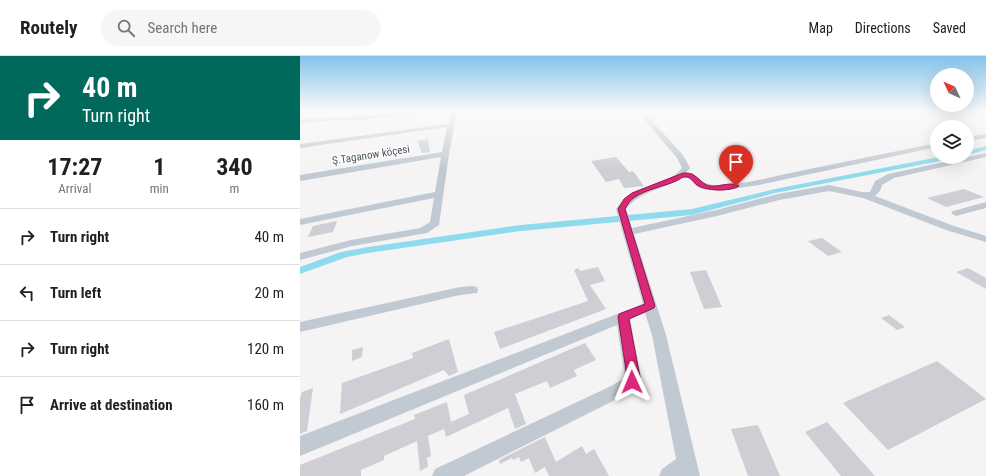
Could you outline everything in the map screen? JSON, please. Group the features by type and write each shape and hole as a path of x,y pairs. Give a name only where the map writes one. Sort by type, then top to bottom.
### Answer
{"street":[{"path":"300,146 411,131"},
{"path":"300,258 351,243 423,231 435,223 438,194 451,131"},
{"path":"657,131 680,157 686,168 683,174 674,180 634,194 626,201 622,209 659,335 689,470 669,476"},
{"path":"974,138 986,136"},
{"path":"683,174 692,176 699,184 705,187 719,188 759,182 930,146"},
{"name":"Ş.Taganow köçesi","path":"300,178 445,154"},
{"path":"860,195 873,194 876,191 878,183 882,179 891,176 986,155"},
{"path":"628,230 717,213 778,197 820,189 839,189 986,239"},
{"path":"300,222 438,194"},
{"path":"956,213 986,205"},
{"path":"300,327 460,291 472,290"},
{"path":"300,446 650,306"},
{"path":"442,476 632,382 634,377 623,317"}],"building":[{"path":"428,139 430,152 422,153 417,141"},
{"path":"616,157 629,172 633,171 644,186 624,188 619,179 606,182 591,161"},
{"path":"964,189 984,197 946,207 927,198"},
{"path":"337,221 333,232 308,237 313,226"},
{"path":"822,238 842,252 828,256 808,241"},
{"path":"598,267 605,281 590,285 606,309 500,349 494,332 588,301 574,270 578,268 580,271"},
{"path":"968,268 986,278 986,289 956,272"},
{"path":"706,270 722,307 704,309 690,272"},
{"path":"889,315 905,327 897,330 881,318"},
{"path":"449,339 458,372 449,376 444,370 340,414 342,383 413,358 412,353"},
{"path":"585,343 596,360 574,370 577,376 550,388 547,381 515,394 526,424 515,429 508,408 446,437 444,429 428,436 431,456 427,458 428,467 420,471 417,441 384,456 384,460 361,470 361,476 300,476 300,465 415,419 414,415 447,402 451,422 469,414 464,395"},
{"path":"363,347 362,357 352,361 352,350"},
{"path":"937,361 986,399 888,450 843,403"},
{"path":"313,388 307,431 300,434 300,398 302,392"},
{"path":"827,422 875,476 841,476 805,432"},
{"path":"758,425 780,476 748,476 731,429"},
{"path":"545,437 556,462 582,446 586,454 594,449 609,476 549,476 545,467 535,473 529,458 521,462 519,457 513,460 512,458 500,464 499,460"}],"waterway":[{"path":"974,151 986,148"},
{"path":"300,271 345,254 368,250 521,228 692,212 775,191 930,161"}],"route":[{"path":"632,382 634,377 627,332 623,317 650,306 622,209 626,201 634,194 674,180 683,174 692,176 699,184 705,187 719,188 736,186"}]}
